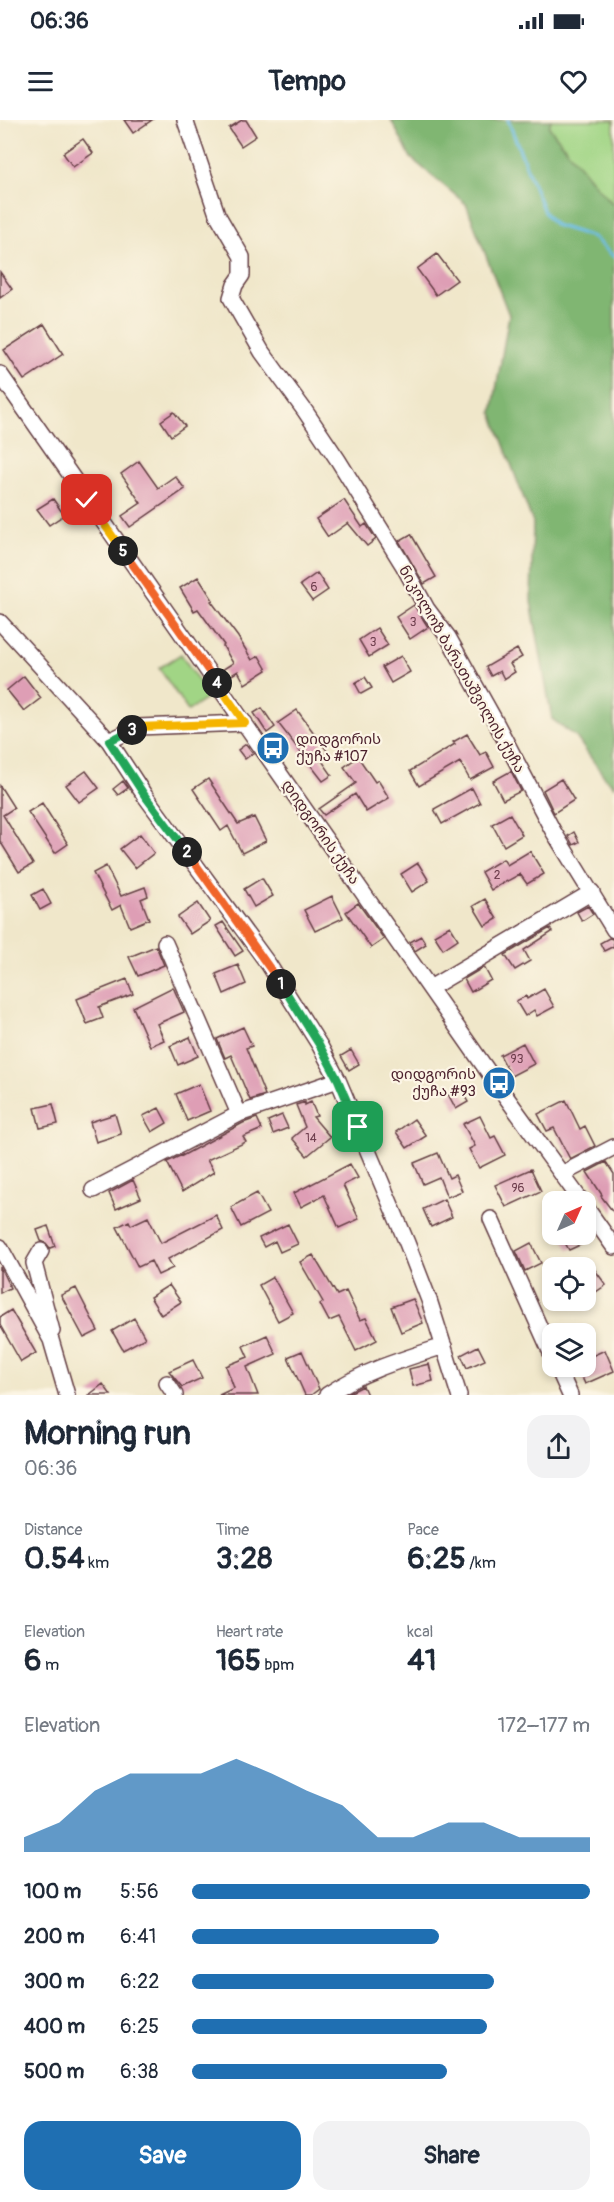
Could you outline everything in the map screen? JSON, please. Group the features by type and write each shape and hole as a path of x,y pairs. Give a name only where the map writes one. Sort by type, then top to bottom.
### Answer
{"street":[{"name":"ნიკოლოზ ბარათაშვილის ქუჩა","path":"185,120 217,214 242,257 242,275 235,285 231,298 262,352 305,411 403,565 427,609 448,638 553,831 614,930"},
{"name":"დიდგორის ქუჩა","path":"0,374 429,988 574,1191"},
{"path":"0,622 109,741 145,796 269,964 320,1046 338,1080 407,1243 459,1395"},
{"path":"109,741 138,727 245,723"},
{"path":"429,988 592,892"},
{"path":"165,944 239,1114"},
{"path":"93,1190 239,1114 338,1080"},
{"path":"562,1174 614,1148"},
{"path":"491,1219 542,1333"},
{"path":"596,1222 614,1247"},
{"path":"0,1247 51,1340 67,1395"},
{"path":"40,1251 34,1263 52,1328 51,1340"},
{"path":"327,1395 361,1375 444,1346"},
{"path":"562,1377 570,1395"}],"green space":[{"path":"391,120 551,120 549,127 614,205 614,786 606,779 576,737 552,719 531,601 533,523 492,413 509,315 466,204 411,158"},
{"path":"551,120 614,120 614,205 548,127"},
{"path":"181,654 209,697 188,711 159,668"}],"building":[{"path":"124,120 152,120 133,133"},
{"path":"246,120 256,136 241,146 229,128"},
{"path":"83,139 93,153 73,167 63,153"},
{"path":"437,254 457,280 436,295 417,269"},
{"path":"0,272 12,289 0,298"},
{"path":"44,324 63,354 24,380 4,350"},
{"path":"174,412 185,426 171,436 161,421"},
{"path":"139,461 158,488 175,476 185,489 130,527 122,516 141,503 121,474"},
{"path":"53,499 64,515 49,525 37,509"},
{"path":"344,500 362,527 366,524 376,539 367,546 348,523 328,537 316,519"},
{"path":"411,534 436,577 424,584 399,541"},
{"path":"317,573 328,590 312,601 300,585"},
{"path":"198,577 213,600 211,601 252,660 259,656 267,670 245,684 238,671 227,678 222,670 233,663 224,645 198,609 194,611 180,588"},
{"path":"414,605 428,627 410,639 396,617"},
{"path":"377,628 388,645 369,657 359,640"},
{"path":"517,649 522,657 510,664 515,672 504,679 500,671 491,676 486,667"},
{"path":"401,656 410,672 391,683 382,667"},
{"path":"24,676 41,698 24,711 7,690"},
{"path":"365,677 372,688 361,694 355,683"},
{"path":"262,708 275,727 267,733 254,713"},
{"path":"297,710 328,752 320,758 332,775 323,781 278,723"},
{"path":"467,734 480,755 486,752 494,767 470,780 460,762 419,786 410,771 455,744 453,742"},
{"path":"246,744 253,753 245,759 238,750"},
{"path":"358,757 375,782 378,780 389,798 366,812 355,794 324,815 319,809 356,783 344,767"},
{"path":"86,771 99,788 79,802 66,785"},
{"path":"511,771 521,791 503,800 493,781"},
{"path":"208,779 238,824 254,817 266,841 242,853 228,826 221,831 193,789"},
{"path":"561,779 574,800 554,813 543,790"},
{"path":"123,781 128,788 118,795 113,789"},
{"path":"0,786 14,808 3,815 33,864 19,872 0,841"},
{"path":"472,788 480,803 442,824 434,809"},
{"path":"42,803 68,844 55,853 28,812"},
{"path":"510,814 522,835 504,846 492,824"},
{"path":"574,832 579,842 573,845 568,836"},
{"path":"140,834 154,853 135,868 120,849"},
{"path":"530,851 544,874 527,884 520,874 491,890 481,872 503,859 507,865"},
{"path":"418,863 429,881 412,892 401,874"},
{"path":"106,866 121,896 145,887 148,896 141,899 149,919 130,927 121,905 112,910 93,873"},
{"path":"262,878 273,896 254,907 244,889"},
{"path":"43,889 51,904 40,910 32,895"},
{"path":"332,896 343,918 315,931 304,910"},
{"path":"485,899 497,919 485,926 473,906"},
{"path":"198,903 210,921 190,934 178,917"},
{"path":"358,903 384,939 371,948 346,912"},
{"path":"588,906 593,914 582,921 577,912"},
{"path":"223,922 243,951 235,956 216,926"},
{"path":"450,926 458,939 443,949 434,935"},
{"path":"550,928 552,932 524,950 530,961 515,970 505,955"},
{"path":"421,936 426,944 415,951 410,942"},
{"path":"609,938 613,939 614,946 604,951 600,943"},
{"path":"156,946 164,965 138,976 129,957"},
{"path":"238,965 246,984 224,994 216,974"},
{"path":"484,967 491,980 471,992 464,979"},
{"path":"127,979 133,994 99,1007 103,1018 87,1024 77,999"},
{"path":"173,987 184,1012 157,1024 164,1040 150,1046 133,1007"},
{"path":"544,989 554,1007 537,1016 534,1010 525,1016 516,1001 526,996 527,999"},
{"path":"243,1027 252,1046 246,1048 265,1095 250,1100 231,1055 225,1058 217,1039"},
{"path":"190,1037 198,1056 178,1065 170,1046"},
{"path":"523,1043 534,1064 511,1076 500,1055"},
{"path":"351,1050 359,1064 349,1070 341,1056"},
{"path":"199,1084 210,1111 187,1121 176,1094"},
{"path":"460,1088 468,1102 456,1109 448,1094"},
{"path":"566,1100 580,1129 585,1126 595,1146 570,1159 554,1128 547,1131 538,1114"},
{"path":"305,1102 305,1105 311,1102 317,1116 313,1117 330,1137 307,1156 292,1138 305,1127 296,1105"},
{"path":"53,1104 58,1124 40,1128 35,1108"},
{"path":"159,1108 167,1123 152,1132 143,1116"},
{"path":"115,1114 121,1134 96,1142 90,1122"},
{"path":"282,1115 288,1128 273,1134 268,1121"},
{"path":"480,1116 491,1138 495,1136 505,1155 479,1168 469,1149 475,1146 463,1124"},
{"path":"257,1118 262,1129 243,1137 246,1142 207,1160 214,1172 182,1192 167,1162"},
{"path":"414,1119 426,1136 407,1148 396,1132"},
{"path":"438,1153 449,1178 455,1175 462,1191 447,1197 439,1177 423,1184 414,1163"},
{"path":"606,1162 614,1174 614,1213 587,1172"},
{"path":"350,1164 358,1178 343,1185 359,1219 339,1228 324,1195 301,1207 294,1193"},
{"path":"531,1169 541,1191 506,1207 495,1185"},
{"path":"133,1180 141,1198 116,1209 109,1193"},
{"path":"257,1193 268,1213 241,1227 231,1207"},
{"path":"444,1199 452,1217 431,1227 423,1209"},
{"path":"216,1215 223,1230 168,1259 173,1268 158,1275 151,1261 138,1267 117,1227 129,1221 131,1225 148,1217 161,1243"},
{"path":"288,1224 298,1244 280,1252 275,1241 264,1247 259,1238"},
{"path":"48,1226 55,1246 50,1248 41,1241 37,1230"},
{"path":"531,1243 541,1263 525,1271 516,1251"},
{"path":"566,1245 580,1245 569,1250"},
{"path":"313,1255 337,1295 346,1291 360,1320 366,1318 377,1340 356,1351 339,1317 329,1321 320,1304 323,1302 300,1262"},
{"path":"0,1267 10,1288 0,1293"},
{"path":"596,1271 606,1285 596,1292"},
{"path":"273,1277 293,1313 278,1321 259,1285"},
{"path":"169,1285 181,1302 161,1315 150,1297"},
{"path":"76,1288 98,1331 84,1338 61,1295"},
{"path":"413,1299 423,1323 401,1332 391,1307"},
{"path":"11,1310 36,1353 21,1362 0,1325 0,1317"},
{"path":"134,1318 145,1338 123,1350 112,1331"},
{"path":"267,1335 276,1354 247,1367 258,1395 219,1395 234,1388 226,1366 248,1357 243,1346"},
{"path":"478,1346 485,1360 467,1368 461,1355"},
{"path":"605,1350 614,1371 585,1384 582,1377 596,1377 596,1354"},
{"path":"302,1351 319,1389 311,1395 305,1395 288,1357"},
{"path":"193,1360 202,1378 182,1387 169,1371"},
{"path":"429,1364 433,1381 413,1386 409,1369"},
{"path":"103,1384 111,1395 89,1395"},
{"path":"363,1386 367,1395 345,1395"}],"waterway":[{"path":"508,120 544,212 555,225 593,237 614,257"}],"place":[{"name":"დიდგორის ქუჩა #107","path":"273,748"},
{"name":"დიდგორის ქუჩა #93","path":"499,1083"}],"route":[{"path":"87,500 245,723 138,727 109,741 145,796 269,964 320,1046 338,1080 358,1127"}]}
